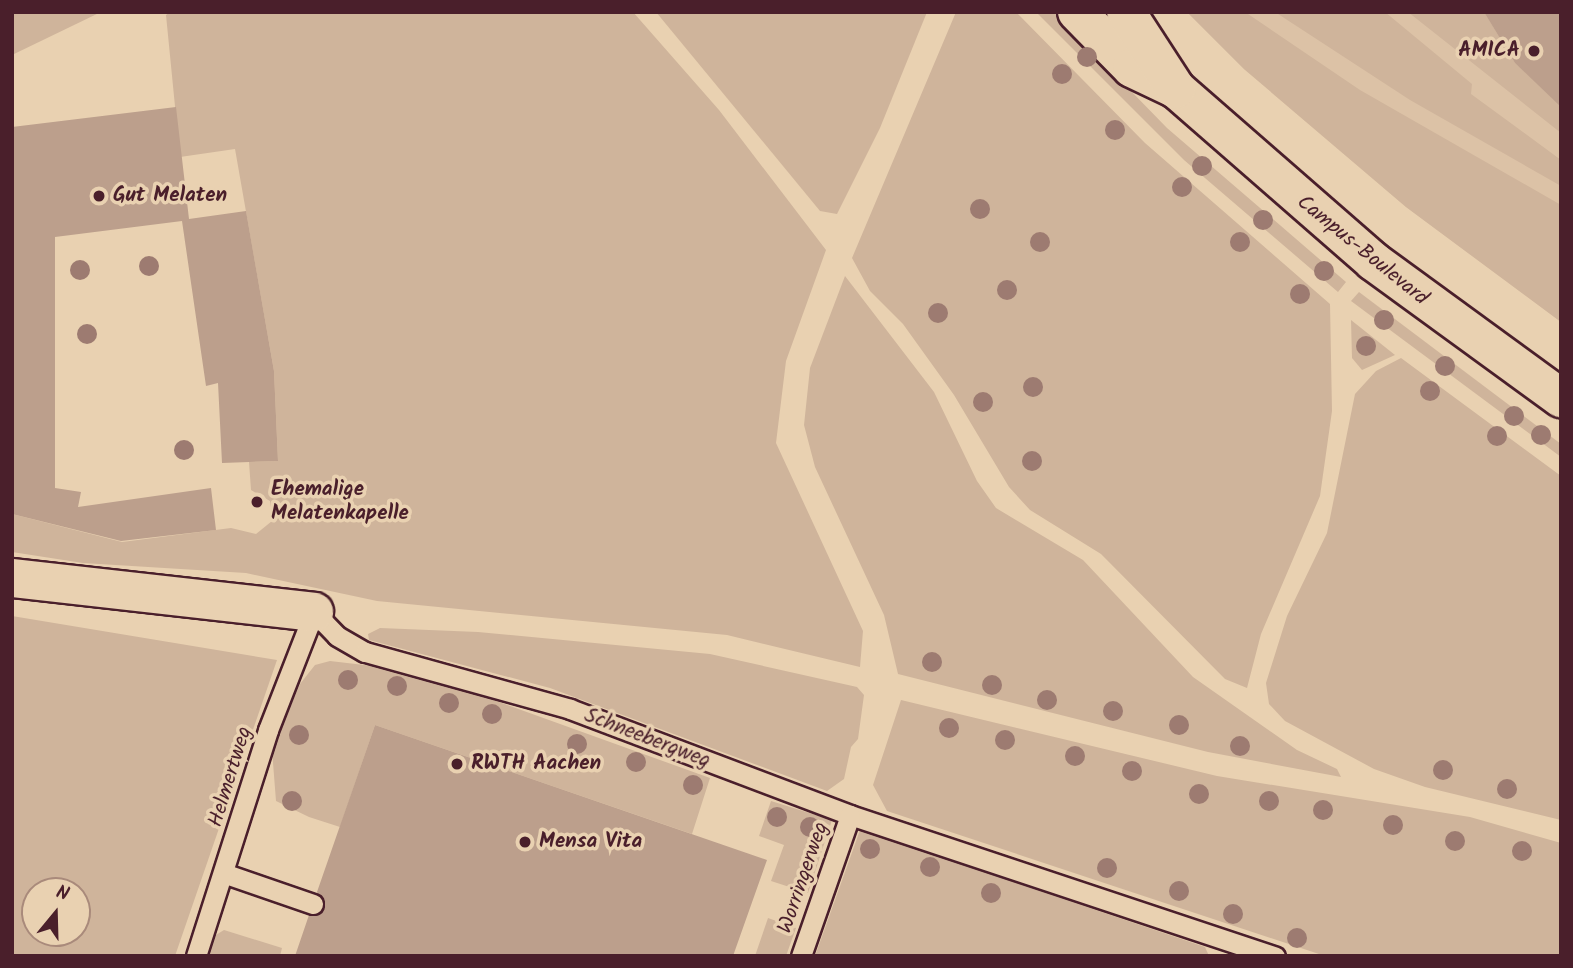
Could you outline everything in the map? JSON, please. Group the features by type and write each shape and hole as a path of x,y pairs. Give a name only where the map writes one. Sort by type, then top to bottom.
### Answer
{"street":[{"name":"Campus-Boulevard","path":"1077,12 1132,68 1176,89"},
{"name":"Campus-Boulevard","path":"1126,12 1176,89 1281,187 1373,261 1561,398"},
{"path":"12,578 314,612"}],"lane":[{"name":"Schneebergweg","path":"314,612 337,636 365,652 570,709 850,816 1247,952 1275,956"},
{"name":"Helmertweg","path":"196,956 226,874 268,730 314,612"},
{"name":"Worringerweg","path":"801,956 850,816"},
{"path":"226,874 313,904"}],"shaded area":[{"path":"12,12 101,12 12,55"},
{"path":"170,12 633,12 719,110 826,250 786,361 776,443 863,631 860,667 727,635 377,601 246,573 83,563 12,552 12,514 122,542 231,528 256,534 272,521 270,501 251,490 249,462 278,461 274,371 235,149 180,157 166,15"},
{"path":"656,12 927,12 880,128 837,214 820,211"},
{"path":"956,12 1016,12 1145,143 1330,304 1332,411 1320,496 1261,634 1247,688 1225,679 1101,554 1030,510 1009,487 954,395 903,324 870,291 852,258"},
{"path":"1036,12 1054,12 1167,128 1346,282 1338,292 1184,160"},
{"path":"1187,12 1561,12 1561,322 1406,207 1244,69"},
{"path":"1187,12 1245,12 1360,90 1561,205 1561,322 1406,207 1244,69"},
{"path":"1275,12 1385,12 1472,84 1471,94 1561,160 1561,186 1410,100"},
{"path":"1408,12 1484,12 1515,63 1561,103 1561,133"},
{"path":"845,276 934,392 977,481 996,508 1083,560 1193,677 1297,750 1337,769 1341,777 1208,752 898,674 884,615 815,467 804,425 810,368"},
{"path":"1359,292 1561,444 1561,457 1351,301"},
{"path":"1351,320 1395,355 1362,370 1352,358"},
{"path":"1401,358 1561,476 1561,820 1425,787 1374,769 1285,721 1269,704 1266,683 1287,616 1327,533 1355,394 1376,371"},
{"path":"12,616 277,660 175,956 12,956"},
{"path":"380,628 478,632 710,654 857,687 864,695 858,739 851,747 844,779 827,791 550,688 369,640 368,634"},
{"path":"330,661 381,667 477,694 710,778 692,834 375,725 340,827 309,817 276,801 272,750 300,684 315,665"},
{"path":"901,700 1217,776 1470,817 1561,843 1561,956 1325,956 887,811 873,785"},
{"path":"771,801 832,820 808,893 771,881 784,845 759,836"},
{"path":"860,830 1205,947 1209,956 815,956"},
{"path":"768,918 796,928 786,956 755,956"},
{"path":"224,930 282,948 280,956 205,956 211,938"}],"building":[{"name":"AMICA","path":"1484,12 1561,12 1561,107 1515,63"},
{"path":"176,107 189,219 246,211 274,371 278,461 222,463 218,383 206,386 182,221 55,237 55,488 81,492 78,507 211,488 216,530 121,541 12,514 12,127"},
{"name":"Mensa Vita","path":"375,725 767,860 733,956 295,956 309,915 324,909 317,892"}],"place":[{"name":"AMICA","path":"1534,51"},
{"name":"Gut Melaten","path":"99,196"},
{"name":"Ehemalige Melatenkapelle","path":"257,502"},
{"name":"RWTH Aachen","path":"457,764"},
{"name":"Mensa Vita","path":"525,842"}]}
